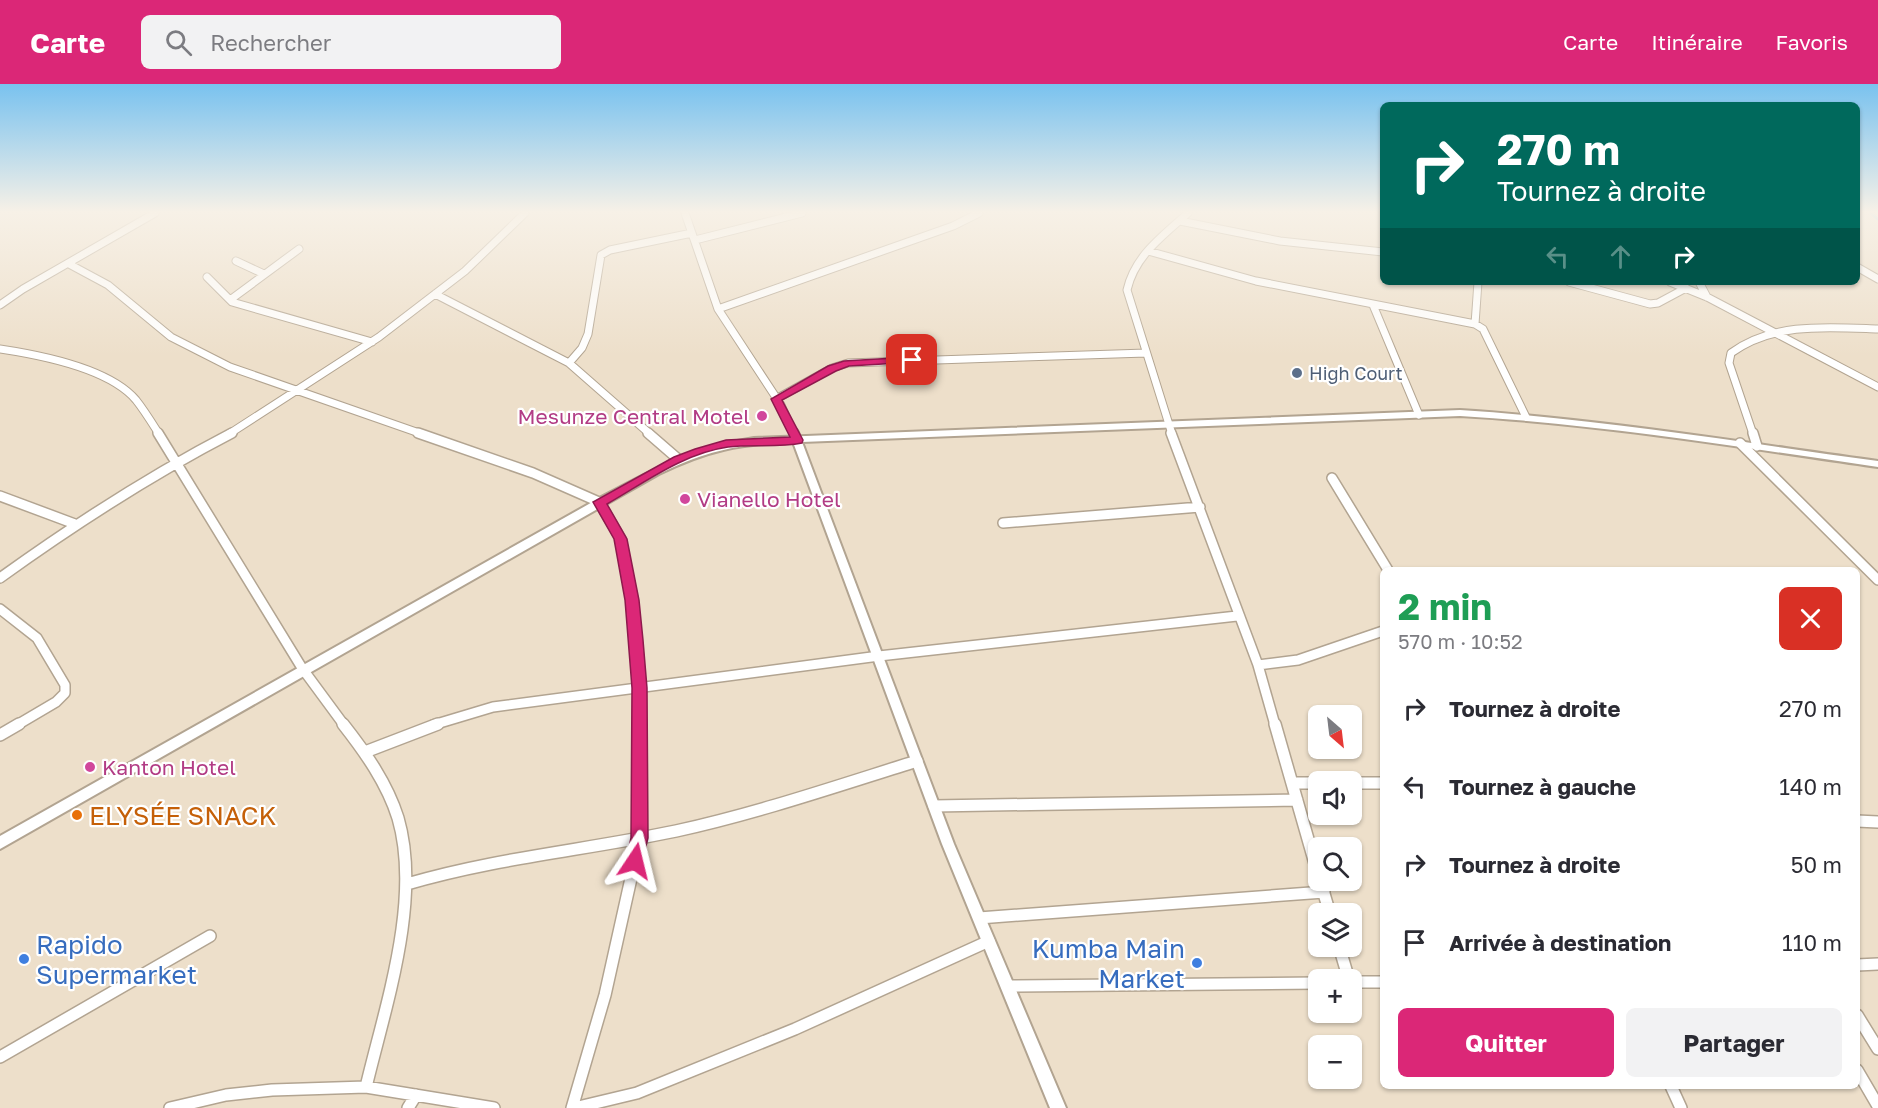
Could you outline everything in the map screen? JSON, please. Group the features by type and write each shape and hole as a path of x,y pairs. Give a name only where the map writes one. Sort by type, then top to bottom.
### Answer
{"street":[{"path":"0,305 23,289 74,261"},
{"path":"236,261 264,274"},
{"path":"230,300 282,261"},
{"path":"0,578 75,524 177,462 243,427 299,391 372,342 476,261"},
{"path":"569,363 582,348 588,334 600,261"},
{"path":"702,261 718,309 776,399 797,440 934,806 1058,1108"},
{"path":"718,309 855,261"},
{"path":"1139,261 1133,268 1127,291 1168,425 1190,478 1237,616 1258,665 1308,839"},
{"path":"1184,261 1256,280 1476,324 1483,329 1526,417"},
{"path":"69,264 108,285 171,337 230,367 533,473 600,502 621,539 632,600 639,688 640,838 605,995 573,1108 637,1093 795,1029 989,942"},
{"path":"1860,269 1878,279"},
{"path":"1860,273 1867,273"},
{"path":"207,277 230,300 372,342"},
{"path":"1476,324 1478,285"},
{"path":"1580,285 1650,304 1658,303 1686,288"},
{"path":"1678,285 1707,297 1878,387"},
{"path":"1701,285 1707,297"},
{"path":"435,294 569,363 678,459"},
{"path":"1372,305 1419,415"},
{"path":"1757,446 1729,363 1731,353 1741,344 1772,332 1834,328 1878,329"},
{"path":"0,349 41,355 112,380 135,399 177,462 303,670 365,752 391,803 400,831 407,884 389,986 366,1087"},
{"path":"776,399 832,368 848,363 1146,352"},
{"path":"0,843 678,459 726,444 1460,413 1526,417 1740,443 1878,464"},
{"path":"1740,443 1878,580"},
{"path":"1332,478 1386,567"},
{"path":"0,496 75,524"},
{"path":"1003,523 1200,507"},
{"path":"0,609 38,638 65,685 65,693 56,702 0,735"},
{"path":"365,752 436,724 493,707 879,656 1237,616"},
{"path":"1258,665 1298,660 1380,632"},
{"path":"407,884 450,870 640,838 714,822 917,761"},
{"path":"1292,783 1308,783"},
{"path":"1362,783 1380,783"},
{"path":"934,806 1297,800"},
{"path":"1860,821 1878,822"},
{"path":"979,918 1308,887"},
{"path":"0,1057 210,936"},
{"path":"1860,965 1878,964"},
{"path":"1362,981 1380,982"},
{"path":"1008,986 1308,983"},
{"path":"1860,1020 1878,1049"},
{"path":"1860,1075 1878,1106"},
{"path":"170,1108 226,1095 272,1090 366,1087 494,1108"},
{"path":"1672,1089 1681,1108"},
{"path":"408,1108 416,1095"}],"place":[{"name":"High Court","path":"1297,373"},
{"name":"Mesunze Central Motel","path":"762,416"},
{"name":"Vianello Hotel","path":"685,499"},
{"name":"Kanton Hotel","path":"90,767"},
{"name":"ELYSÉE SNACK","path":"77,815"},
{"name":"Rapido Supermarket","path":"24,959"},
{"name":"Kumba Main Market","path":"1197,963"}],"route":[{"path":"635,861 640,838 638,660 632,600 621,539 600,502 678,459 699,451 726,444 797,440 776,399 832,368 865,361 912,360"}]}
